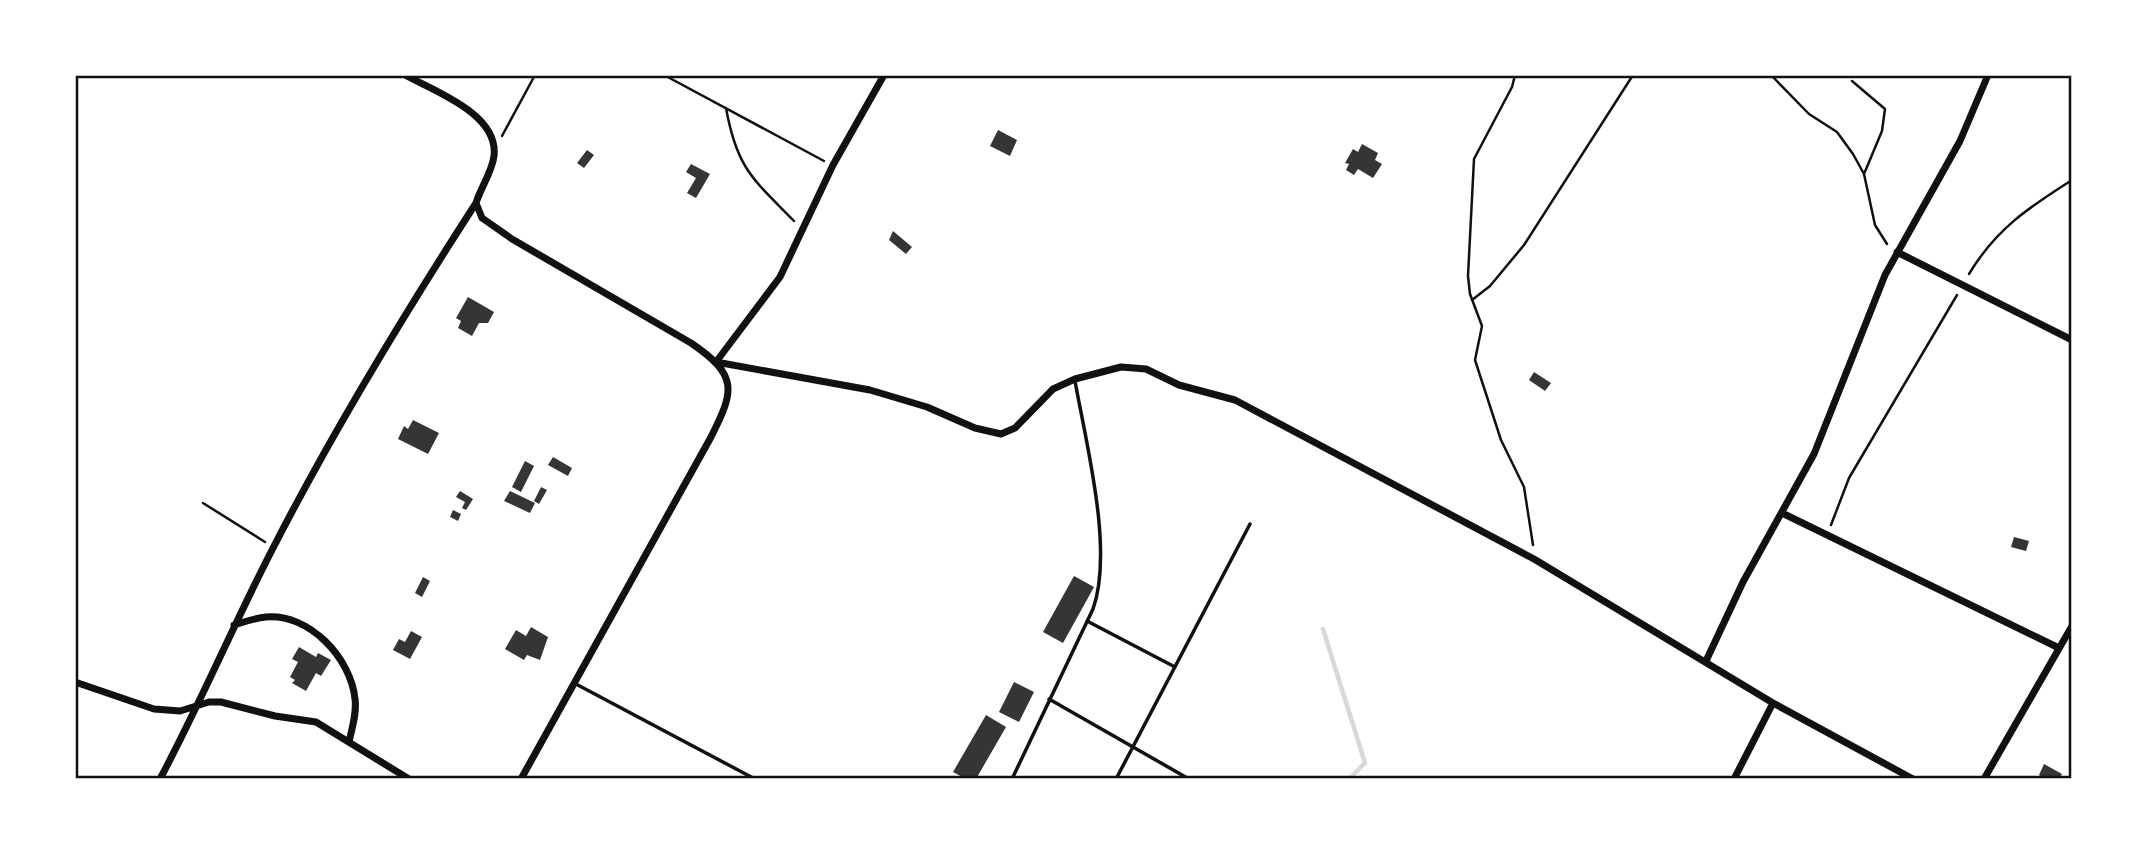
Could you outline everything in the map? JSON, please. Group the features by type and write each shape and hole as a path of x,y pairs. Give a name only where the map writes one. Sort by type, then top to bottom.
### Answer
{"street":[{"path":"160,779 199,705 234,625 273,547 395,331 476,203 494,152 488,131 478,119 405,75"},
{"path":"716,362 780,277 833,165 884,75"},
{"path":"1706,661 1743,582 1814,454 1897,252 1960,141 1988,75"},
{"path":"476,203 478,214 489,224 691,343 716,362 729,383 729,397 724,411 521,779"},
{"path":"1897,252 2072,340"},
{"path":"716,362 870,390 927,407 995,434 1015,428 1053,389 1075,379 1121,367 1139,367 1179,386 1235,400 1534,559 1773,703 1913,779"},
{"path":"1782,513 2059,648"},
{"path":"234,625 275,617 304,627 326,640 341,661 354,690 355,708 349,742"},
{"path":"1984,779 2072,626"},
{"path":"75,682 155,709 180,711 220,702 275,716 316,722 409,779"},
{"path":"1734,779 1773,703"}],"lane":[{"path":"1012,779 1097,596 1101,568 1094,498 1075,379"},
{"path":"1116,779 1250,524"},
{"path":"1087,621 1176,667"},
{"path":"574,683 755,779"},
{"path":"1049,699 1189,779"}],"path":[{"path":"494,152 535,75"},
{"path":"664,75 833,165"},
{"path":"1516,75 1474,159 1468,276 1472,300 1482,326 1475,360 1497,431 1524,487 1534,559"},
{"path":"1472,300 1490,286 1524,245 1633,75"},
{"path":"1771,75 1810,114 1837,132 1864,174 1875,225 1881,238 1897,252"},
{"path":"1852,81 1885,109 1882,131 1864,174"},
{"path":"725,106 731,138 741,163 802,229"},
{"path":"1827,535 1849,478 1980,256 2008,223 2072,180"},
{"path":"203,503 273,547"}],"building":[{"path":"998,130 1017,140 1010,156 990,146"},
{"path":"1362,144 1378,153 1375,160 1382,164 1373,178 1358,169 1354,175 1346,170 1349,164 1345,163 1353,149 1358,152"},
{"path":"587,150 594,155 584,168 577,163"},
{"path":"691,164 710,174 696,198 687,193 696,178 686,172"},
{"path":"893,231 912,247 906,254 889,240"},
{"path":"468,297 494,312 488,323 479,323 472,336 458,328 461,321 456,318"},
{"path":"1534,372 1551,383 1545,391 1529,380"},
{"path":"413,420 439,433 428,454 398,439 404,426 408,429"},
{"path":"553,457 572,468 568,476 548,465"},
{"path":"525,461 534,466 521,492 512,487"},
{"path":"541,487 547,490 539,504 534,501"},
{"path":"460,491 473,499 466,510 462,508 465,502 456,497"},
{"path":"510,491 535,503 530,513 504,501"},
{"path":"453,510 461,514 458,521 450,517"},
{"path":"2014,537 2029,541 2026,551 2011,547"},
{"path":"1074,576 1094,587 1063,643 1043,632"},
{"path":"423,577 430,581 422,597 415,593"},
{"path":"531,627 548,637 540,660 527,655 524,660 505,649 516,630 526,636"},
{"path":"411,631 422,637 410,659 393,650 399,639 405,642"},
{"path":"299,647 316,657 318,653 331,660 321,676 316,673 306,691 292,683 295,680 290,677 298,662 292,659"},
{"path":"1014,682 1034,692 1019,722 999,712"},
{"path":"986,715 1006,727 976,779 966,779 953,772"},
{"path":"2044,764 2062,774 2059,779 2045,779 2039,775"}],"waterway":[{"path":"1323,629 1365,763 1349,779"}]}
